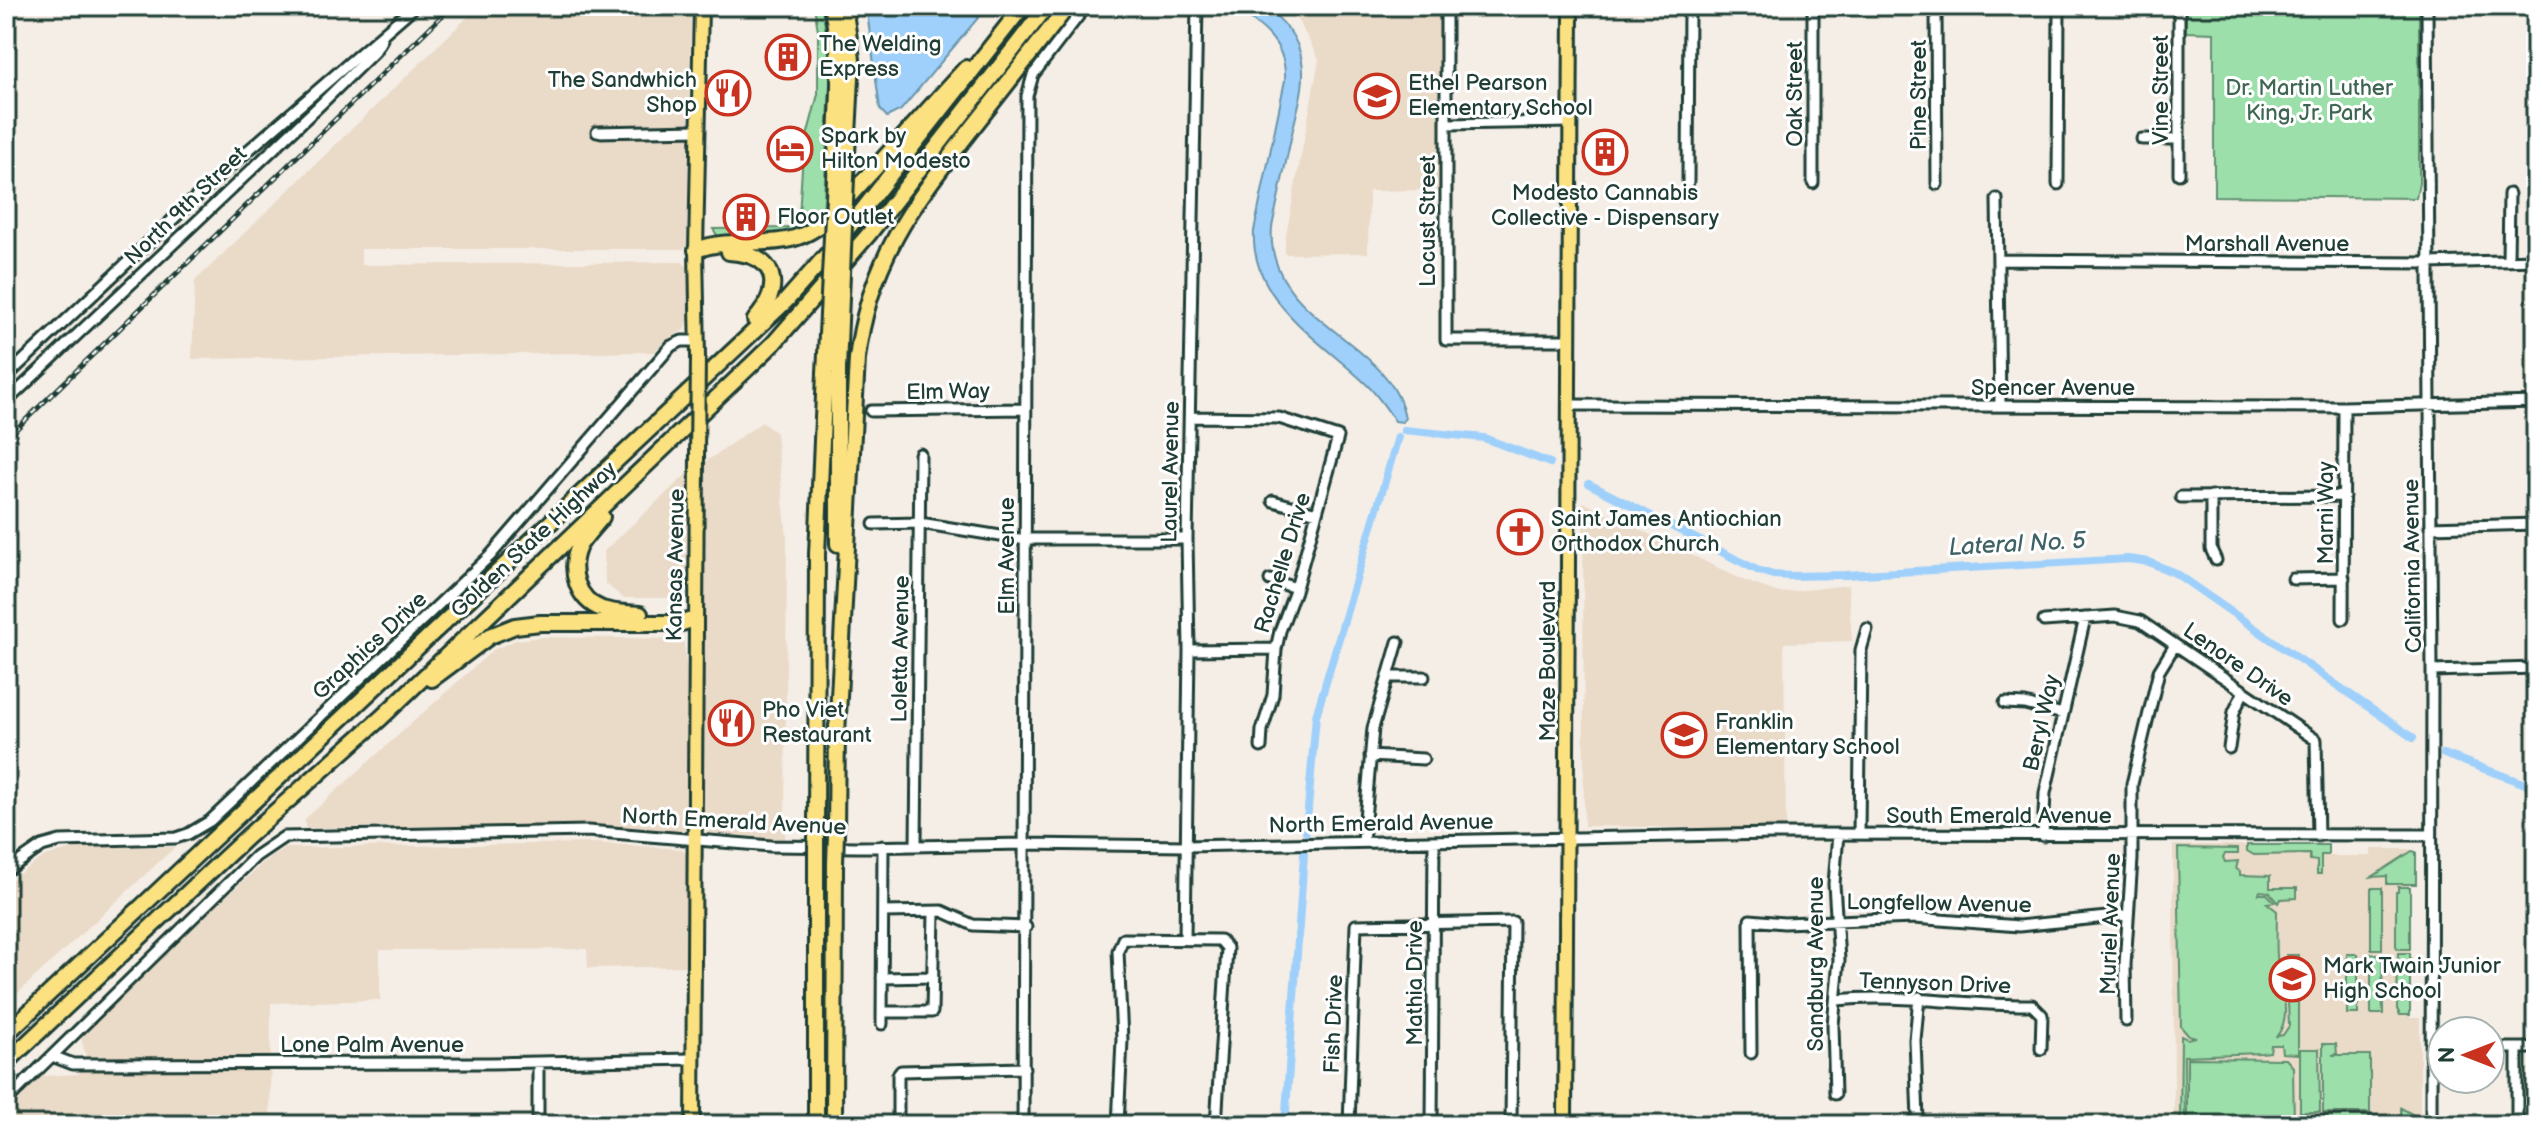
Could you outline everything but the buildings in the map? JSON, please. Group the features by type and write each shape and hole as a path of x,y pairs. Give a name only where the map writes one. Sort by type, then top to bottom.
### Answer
{"highway":[{"path":"816,1125 817,554 831,371 841,156 839,58 831,6"},
{"path":"841,156 852,67 844,6"},
{"name":"Golden State Highway","path":"6,1034 785,302 831,250 1023,6"},
{"name":"Golden State Highway","path":"6,1063 248,836 381,718 773,344 850,257 1047,6"},
{"path":"837,734 857,359 874,284 893,239 917,199 1068,6"},
{"path":"696,250 716,244 776,243 816,228 835,212 966,68 986,54"},
{"path":"696,250 745,254 759,259 770,272 773,286 770,300 760,315 706,379"},
{"path":"831,371 837,734 834,1125"},
{"path":"642,469 579,547 575,557 575,580 584,596 604,610 683,615 695,619"},
{"path":"381,718 479,643 502,630 528,623 682,623 695,619"}],"main road":[{"name":"Kansas Avenue","path":"693,1125 696,250 701,6"},
{"name":"Maze Boulevard","path":"1565,1125 1571,6"}],"street":[{"name":"North 9th Street","path":"6,377 184,208 415,6"},
{"name":"Elm Avenue","path":"1023,1125 1028,89 1033,75 1086,6"},
{"name":"Laurel Avenue","path":"1185,939 1189,650 1187,539 1197,6"},
{"name":"Locust Street","path":"1446,6 1446,340 1570,340"},
{"path":"1688,182 1689,6"},
{"name":"Oak Street","path":"1813,6 1813,183"},
{"name":"Pine Street","path":"1936,6 1937,184"},
{"path":"2058,184 2059,6"},
{"name":"Vine Street","path":"2179,6 2179,174"},
{"name":"California Avenue","path":"2427,6 2431,835 2435,1015"},
{"name":"North 9th Street","path":"6,402 375,51 386,33"},
{"path":"1446,124 1571,122"},
{"path":"597,132 699,130"},
{"path":"2142,139 2179,139"},
{"path":"2508,260 2509,194"},
{"path":"1997,199 2000,405"},
{"path":"133,281 188,222 190,215 184,208"},
{"name":"Marshall Avenue","path":"1998,260 2428,263 2536,260"},
{"name":"Graphics Drive","path":"6,871 31,852 54,842 176,838 210,821 490,556 671,346 682,341 698,341"},
{"name":"Spencer Avenue","path":"1570,405 2344,407 2536,402"},
{"name":"Marni Way","path":"2343,619 2344,407"},
{"name":"Elm Way","path":"871,411 1025,409"},
{"name":"Rachelle Drive","path":"1191,417 1279,418 1338,437 1276,649 1273,695 1264,719 1261,747"},
{"name":"Loletta Avenue","path":"916,845 920,454"},
{"path":"2211,496 2211,549 2216,560"},
{"path":"2181,497 2344,496"},
{"path":"1273,501 1317,513"},
{"path":"874,524 920,523 1025,539 1187,539"},
{"path":"2430,527 2536,524"},
{"path":"2293,579 2344,578"},
{"path":"1270,580 1296,588"},
{"name":"Lenore Drive","path":"2044,621 2115,616 2140,621 2316,740 2318,836"},
{"name":"Beryl Way","path":"2043,836 2045,793 2085,618"},
{"path":"1859,834 1860,664 1867,629"},
{"path":"1363,842 1373,728 1398,642"},
{"name":"Muriel Avenue","path":"2126,1021 2132,784 2159,671 2175,645"},
{"path":"1189,650 1276,649"},
{"path":"2432,671 2536,668"},
{"path":"1388,677 1424,677"},
{"path":"2229,748 2234,712 2244,691"},
{"path":"2005,703 2025,704 2063,714"},
{"path":"1370,756 1423,759"},
{"name":"North Emerald Avenue","path":"6,1101 246,866 284,837 588,831 771,846 1185,846 1567,838"},
{"name":"South Emerald Avenue","path":"1567,838 1838,834 2431,835"},
{"name":"Sandburg Avenue","path":"1835,1094 1833,1050 1837,920 1834,884 1838,834"},
{"name":"Mathia Drive","path":"1432,1125 1434,841"},
{"path":"882,1024 883,846"},
{"path":"883,912 948,913 977,926 1026,927"},
{"path":"882,1012 932,1012 934,912"},
{"name":"Longfellow Avenue","path":"1751,1053 1750,920 1784,923 1914,918 2019,926 2127,915"},
{"path":"1434,923 1513,922 1511,1125"},
{"name":"Fish Drive","path":"1349,1125 1356,925 1434,923"},
{"path":"1118,1125 1122,1040 1118,951 1123,939 1220,940 1227,948 1216,1125"},
{"path":"882,978 933,977"},
{"name":"Tennyson Drive","path":"1836,1000 1874,996 1919,997 2036,1007 2042,1015 2041,1049"},
{"path":"1918,1120 1915,1040 1919,997"},
{"path":"2506,1048 2536,1048"},
{"path":"2517,1048 2517,1125"},
{"name":"Lone Palm Avenue","path":"52,1056 73,1064 693,1059"},
{"path":"538,1062 538,1125"},
{"path":"898,1125 898,1075 901,1071 1024,1068"},
{"name":"California Avenue","path":"2431,1125 2433,1095"}],"shaded area":[{"path":"479,6 691,6 687,245 683,249 361,249 361,265 682,262 688,268 689,319 684,330 666,340 654,352 192,359 195,281"},
{"name":"Ethel Pearson Elementary School","path":"1284,6 1441,6 1440,190 1369,191 1368,253 1285,254 1319,60 1294,12"},
{"path":"762,422 776,433 787,538 785,840 709,833 703,828 704,463"},
{"path":"689,472 688,563 683,598 623,598 605,583 604,551"},
{"name":"Franklin Elementary School","path":"1583,502 1745,581 1779,593 1848,585 1852,641 1784,643 1786,829 1584,826"},
{"path":"542,637 683,639 688,677 687,828 682,834 596,825 305,828 305,819 493,650 516,640"},
{"path":"597,843 682,849 687,855 693,966 588,968 587,949 380,950 380,1000 271,1003 270,1125 6,1125 6,1112 41,1076 79,1074 86,1057 81,1037 218,904 266,860 286,848"},
{"name":"Mark Twain Junior High School","path":"2173,845 2328,845 2329,856 2371,856 2371,849 2415,851 2416,884 2410,884 2410,1018 2420,1018 2420,1125 2174,1125"},
{"path":"81,847 175,847 6,1004 6,883 45,856"}],"green space":[{"path":"814,6 822,6 831,66 823,216 812,224 787,233 719,238 713,229 787,228 799,216 803,152 818,94 818,30"},
{"name":"Dr. Martin Luther King, Jr. Park","path":"2186,6 2419,6 2419,182 2416,198 2214,196 2214,33 2186,32"},
{"path":"2247,845 2328,845 2328,855 2321,855 2321,874 2317,874 2317,861 2310,860 2310,854 2254,855 2247,851"},
{"path":"2178,848 2238,849 2238,854 2225,854 2223,857 2225,862 2238,861 2236,869 2240,875 2270,876 2270,888 2297,888 2297,898 2281,899 2279,903 2269,892 2260,891 2259,894 2267,894 2275,902 2267,903 2277,911 2277,956 2285,1008 2282,1028 2277,1036 2283,1035 2289,1026 2286,955 2298,955 2298,1054 2282,1053 2281,1045 2271,1045 2270,1052 2184,1056 2185,1125 2180,1125 2181,1036 2187,1039 2196,1037 2188,1035 2181,1027"},
{"path":"2412,851 2416,852 2416,884 2387,884 2387,876 2372,877"},
{"path":"2398,887 2410,887 2410,949 2398,949 2396,946"},
{"path":"2371,888 2382,888 2382,949 2371,949"},
{"path":"2398,953 2410,953 2410,1015 2400,1015 2397,1009"},
{"path":"2347,954 2358,954 2358,1014 2347,1014"},
{"path":"2371,954 2382,954 2383,1014 2371,1014"},
{"path":"2323,1044 2336,1044 2337,1054 2332,1055 2370,1055 2370,1113 2323,1113"},
{"path":"2300,1049 2319,1049 2320,1112 2300,1112"},
{"path":"2187,1058 2286,1059 2293,1067 2294,1125 2187,1125"},
{"path":"2401,1108 2414,1115 2414,1125 2295,1125 2295,1116 2401,1116"}],"water":[{"path":"869,6 988,6 901,110 887,117 880,109 867,12"},
{"path":"1229,6 1263,6 1270,11 1293,36 1302,61 1301,95 1272,227 1275,259 1287,285 1307,308 1355,347 1395,391 1405,418 1402,422 1395,421 1369,387 1291,317 1263,278 1256,256 1254,231 1285,80 1284,66 1281,54 1269,35"}],"waterway":[{"path":"1404,430 1484,438 1550,463"},
{"path":"1306,832 1316,716 1398,437"},
{"name":"Lateral No. 5","path":"1589,484 1757,570 1773,575 1845,575 2128,559 2149,562 2175,573 2413,738"},
{"name":"Lateral No. 5","path":"2444,754 2536,788"},
{"path":"1285,1125 1304,854"}],"railway":[{"path":"6,439 452,6"}],"place":[{"name":"The Welding Express","path":"788,57"},
{"name":"The Sandwhich Shop","path":"728,93"},
{"name":"Ethel Pearson Elementary School","path":"1377,96"},
{"name":"Spark by Hilton Modesto","path":"790,149"},
{"name":"Modesto Cannabis Collective - Dispensary","path":"1605,152"},
{"name":"Floor Outlet","path":"746,217"},
{"name":"Saint James Antiochian Orthodox Church","path":"1520,532"},
{"name":"Pho Viet Restaurant","path":"731,723"},
{"name":"Franklin Elementary School","path":"1684,735"},
{"name":"Mark Twain Junior High School","path":"2292,979"}]}
